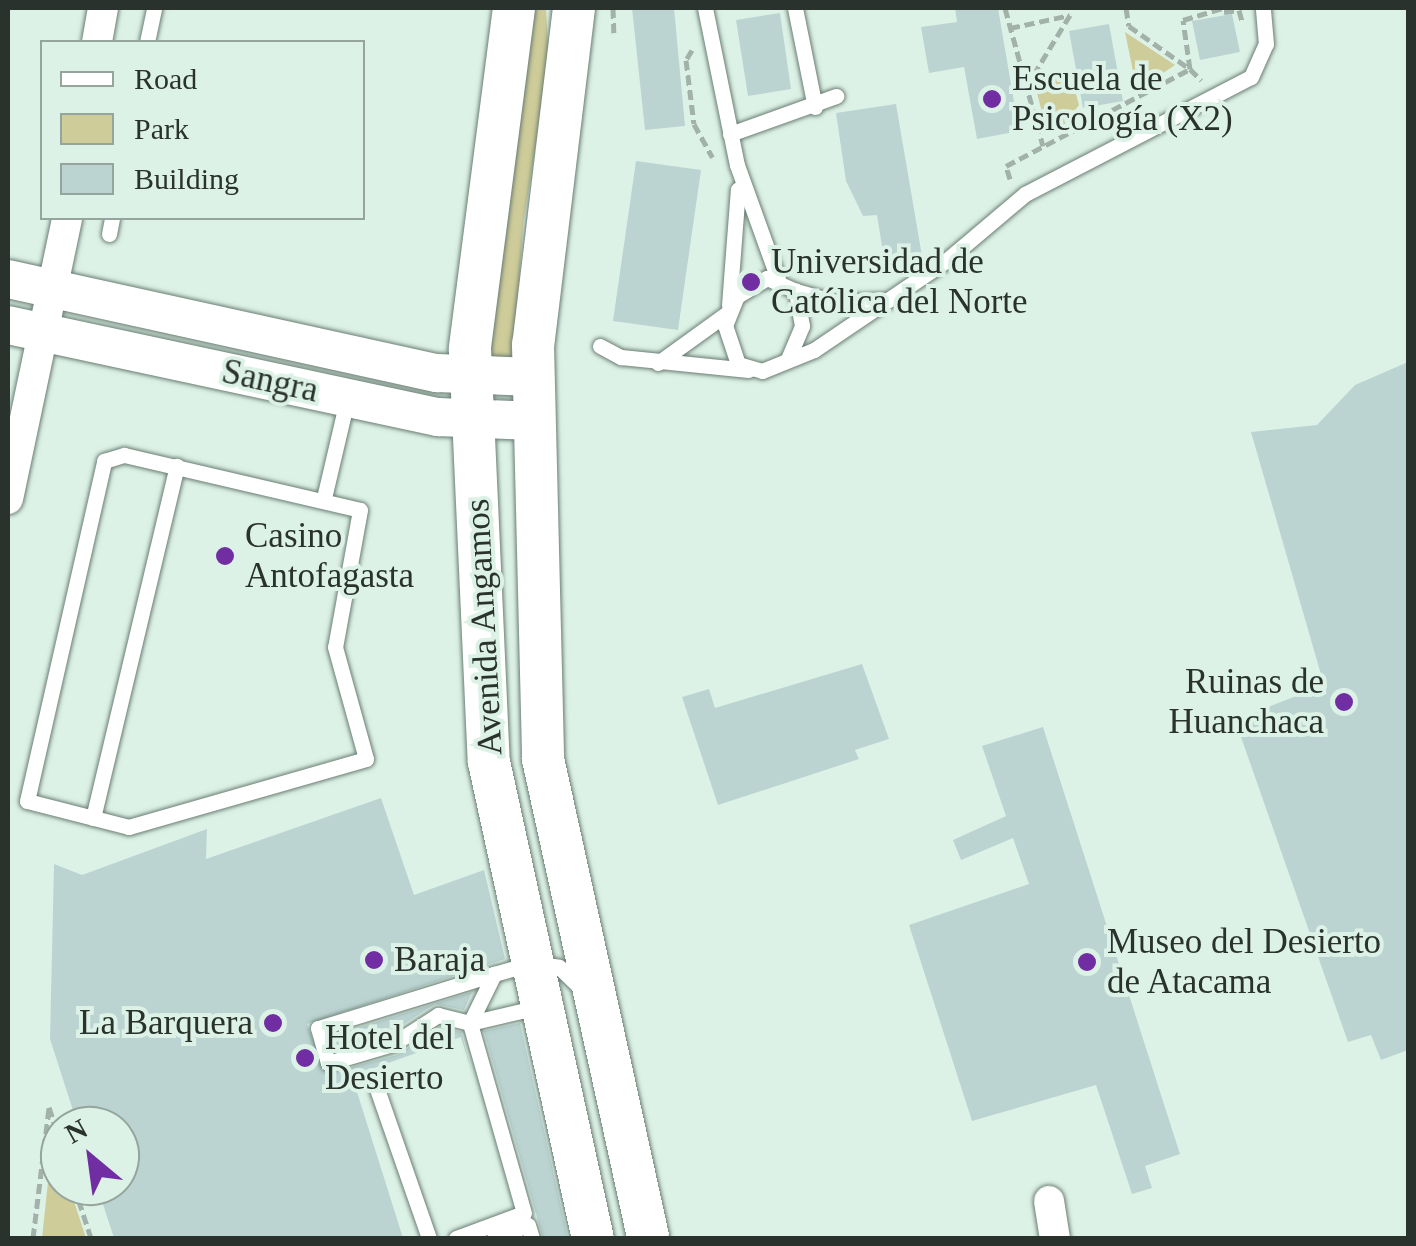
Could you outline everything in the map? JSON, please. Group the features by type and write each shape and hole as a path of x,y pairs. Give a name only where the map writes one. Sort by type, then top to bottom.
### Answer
{"main road":[{"name":"Avenida Angamos","path":"514,8 471,375 488,762 513,969 542,1006 593,1238"},
{"name":"Avenida Angamos","path":"574,8 533,377 543,759 648,1238"}],"street":[{"path":"97,40 103,8"},
{"path":"8,499 67,220"},
{"name":"Sangra","path":"8,279 471,375 533,377"},
{"name":"Sangra","path":"8,325 347,398 474,418 535,421"},
{"path":"1049,1202 1056,1238"}],"lane":[{"path":"147,40 154,8"},
{"path":"706,8 736,165 739,243 728,310 730,357 749,370"},
{"path":"796,8 815,107"},
{"path":"600,346 658,363 749,370 814,350 888,300 1025,194 1251,77 1266,44 1263,8"},
{"path":"730,134 815,107 836,96"},
{"path":"736,165 778,279 796,291 834,302 888,300"},
{"path":"658,363 728,310 757,282 778,279"},
{"path":"788,359 802,326 796,291"},
{"path":"324,498 347,398"},
{"path":"124,454 176,466 324,498 360,510 335,648 366,759 129,827 28,801 104,461 124,454"},
{"path":"92,818 176,466"},
{"path":"542,1006 470,1023 438,1014 393,1044 328,1063 318,1028 513,969 558,967 596,1002"},
{"path":"470,1023 513,969"},
{"path":"456,1238 524,1213 470,1023"},
{"path":"376,1086 428,1238"},
{"path":"494,1238 528,1225 532,1238"}],"path":[{"path":"614,8 614,33"},
{"path":"1005,8 1043,146"},
{"path":"1126,8 1129,26 1190,70 1198,82 1212,75"},
{"path":"1190,70 1182,20 1239,10 1246,38"},
{"path":"1010,28 1070,16 1026,87"},
{"path":"691,36 686,60 694,124 715,166"},
{"path":"33,1238 40,1181"},
{"path":"81,1206 91,1238"}],"green space":[{"path":"522,8 546,8 549,63 523,225 514,359 490,361"},
{"path":"1125,32 1175,65 1137,91"},
{"path":"1071,76 1079,105 1060,130 1043,116 1037,93 1044,81"},
{"path":"45,1206 76,1206 86,1238 42,1238"}],"building":[{"path":"632,8 674,8 685,126 645,130"},
{"name":"Escuela de Psicología (X2)","path":"955,8 998,8 1019,131 977,139 964,67 929,73 921,27 957,22"},
{"path":"780,13 791,89 748,96 736,20"},
{"path":"1232,14 1240,52 1200,60 1192,21"},
{"path":"1109,24 1123,101 1083,108 1069,31"},
{"path":"896,104 922,256 885,265 877,215 863,216 846,181 836,113"},
{"path":"636,161 701,170 678,330 613,321"},
{"name":"Ruinas de Huanchaca","path":"1408,362 1408,1050 1381,1060 1371,1035 1348,1042 1235,720 1324,685 1251,432 1317,425 1355,385"},
{"path":"862,664 889,739 855,750 859,759 718,805 682,697 709,689 715,708"},
{"name":"Museo del Desierto de Atacama","path":"1043,727 1180,1154 1145,1166 1152,1188 1132,1194 1096,1085 972,1121 909,925 1029,884 1013,838 961,860 953,840 1006,816 982,746"},
{"path":"381,798 414,895 484,870 505,959 307,1024 326,1074 397,1055 440,1027 461,1032 473,1076 461,1037 352,1076 403,1238 114,1238 104,1206 140,1206 140,1106 72,1106 50,1039 54,864 82,875 207,829 206,859"},
{"path":"472,992 464,1010 435,1004 388,1034 336,1049 332,1036"},
{"path":"520,1023 568,1238 543,1238 484,1031"}],"place":[{"name":"Escuela de Psicología (X2)","path":"992,99"},
{"name":"Universidad de Católica del Norte","path":"751,282"},
{"name":"Casino Antofagasta","path":"225,556"},
{"name":"Ruinas de Huanchaca","path":"1344,702"},
{"name":"Baraja","path":"374,960"},
{"name":"Museo del Desierto de Atacama","path":"1087,962"},
{"name":"La Barquera","path":"273,1023"},
{"name":"Hotel del Desierto","path":"305,1058"}]}
